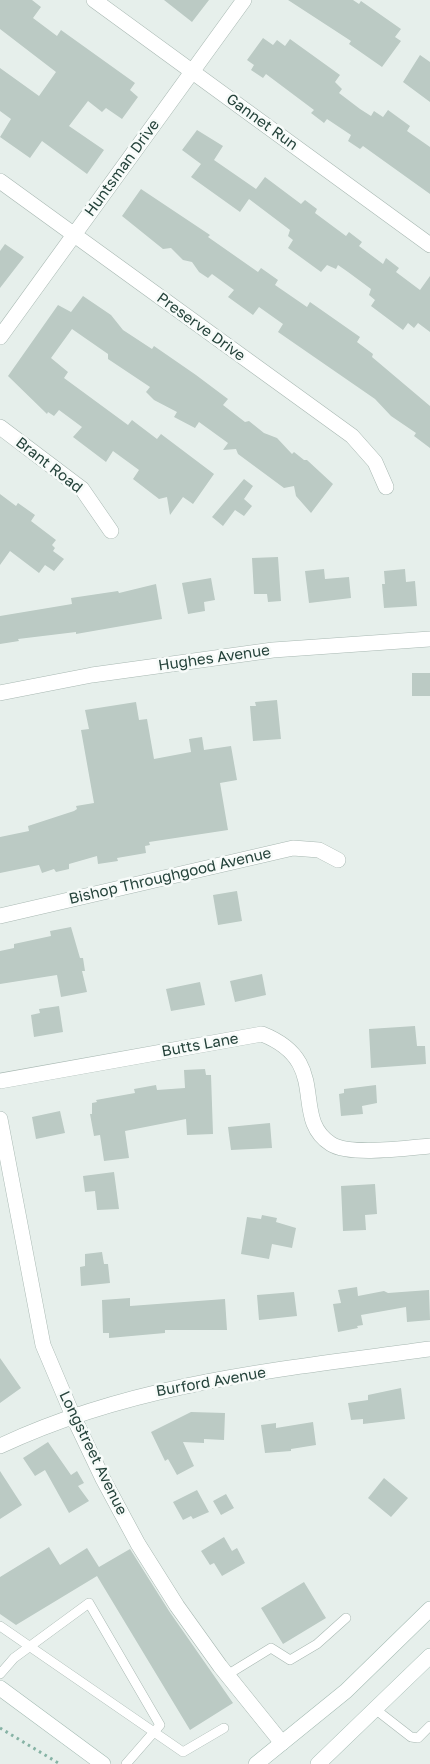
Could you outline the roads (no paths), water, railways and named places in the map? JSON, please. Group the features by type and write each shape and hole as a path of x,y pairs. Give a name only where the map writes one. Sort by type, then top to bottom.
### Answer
{"street":[{"name":"Gannet Run","path":"94,0 430,245"},
{"name":"Huntsman Drive","path":"0,337 244,0"},
{"name":"Preserve Drive","path":"0,180 352,436 375,462 386,487"},
{"name":"Brant Road","path":"0,427 82,489 111,531"},
{"name":"Hughes Avenue","path":"0,693 92,675 273,650 430,638"},
{"name":"Bishop Throughgood Avenue","path":"0,916 293,848 319,850 338,860"},
{"name":"Butts Lane","path":"0,1081 262,1034 284,1044 302,1066 315,1129 332,1145 361,1151 430,1146"},
{"name":"Longstreet Avenue","path":"0,1119 43,1345 73,1416 103,1479 138,1544 177,1606 227,1675 282,1743"},
{"name":"Burford Avenue","path":"0,1446 73,1416 172,1387 229,1377 430,1349"},
{"path":"256,1764 346,1691 430,1609"},
{"path":"318,1764 430,1656"},
{"path":"0,1688 104,1764"}],"lane":[{"path":"0,1674 14,1658 29,1646 89,1603 160,1725 126,1764"},
{"path":"227,1675 271,1648 290,1660 317,1644 346,1618"},
{"path":"0,1626 183,1752 224,1728"},
{"path":"375,1709 411,1737 418,1738 430,1726"}]}
